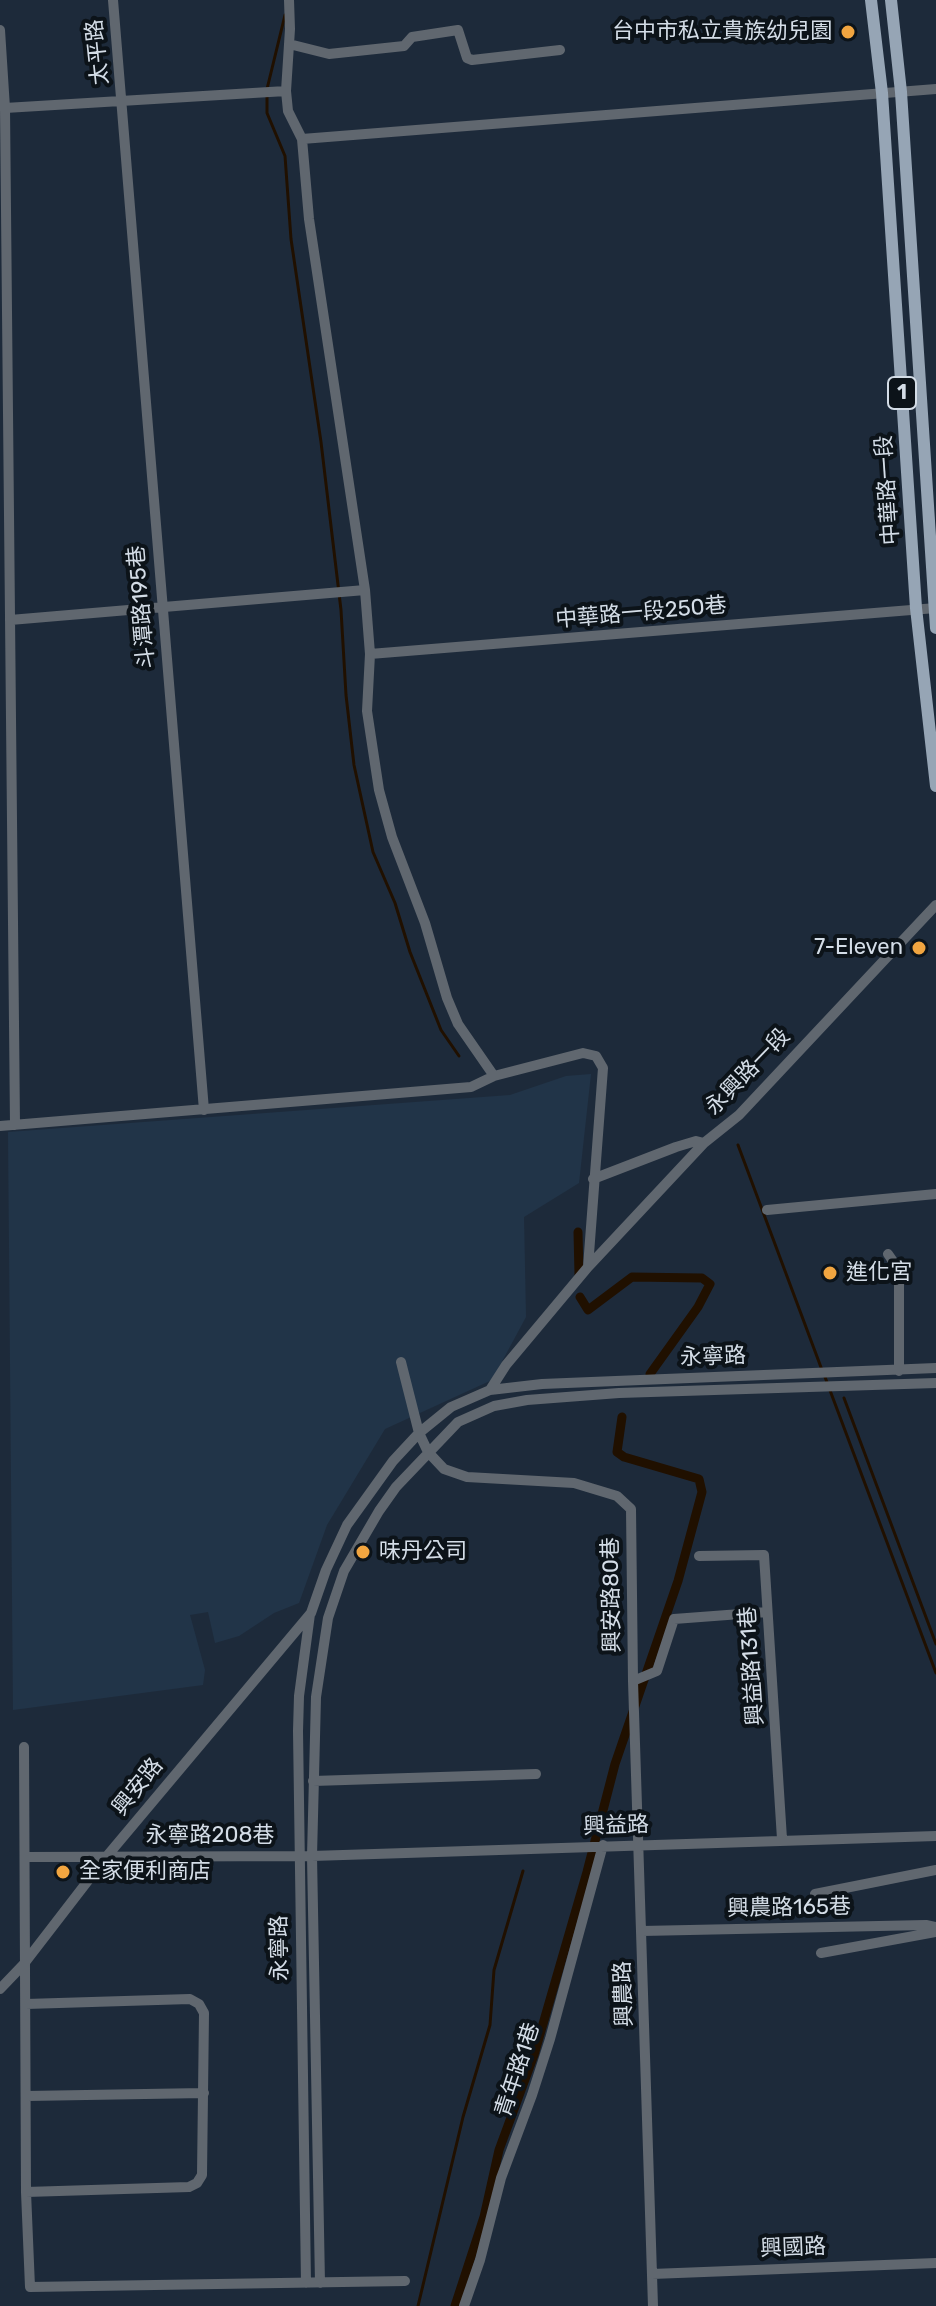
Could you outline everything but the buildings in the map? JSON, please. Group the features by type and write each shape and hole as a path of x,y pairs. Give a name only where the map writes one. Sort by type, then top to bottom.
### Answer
{"main road":[{"name":"中華路一段","path":"871,0 882,93 916,608 936,786"},
{"name":"中華路一段","path":"891,0 901,92 936,628"}],"street":[{"name":"太平路","path":"113,0 123,101"},
{"path":"289,0 289,44 284,90 288,111 302,139 309,219 365,590 370,654 367,711 370,742 392,837 425,923 447,998 458,1024 494,1076"},
{"path":"0,30 5,108 15,1125"},
{"path":"289,44 329,54 404,46 412,37 458,30 467,58 472,60 560,50"},
{"path":"302,139 936,89"},
{"path":"5,108 284,90"},
{"name":"斗潭路195巷","path":"123,101 204,1110"},
{"path":"10,620 365,590"},
{"name":"中華路一段250巷","path":"370,654 935,608"},
{"name":"永興路一段","path":"588,1267 704,1143 739,1115 936,905"},
{"path":"0,1126 471,1087 494,1076 573,1055 583,1053 596,1056 603,1068 588,1267 506,1365 490,1390 494,1406 458,1422 396,1487 344,1571 328,1618 311,1613"},
{"path":"593,1179 676,1147 696,1141 704,1143"},
{"path":"767,1210 936,1194"},
{"path":"888,1254 897,1267 899,1279 899,1371"},
{"name":"興安路80巷","path":"401,1362 419,1433 428,1452 444,1469 467,1477 574,1483 617,1496 631,1509 633,1681"},
{"name":"永寧路","path":"490,1390 617,1380 936,1368"},
{"name":"永寧路","path":"494,1406 527,1400 619,1393 936,1383"},
{"name":"興安路","path":"0,1989 23,1965 107,1856 311,1613 347,1525 377,1481 419,1433 451,1407 490,1390"},
{"name":"興益路131巷","path":"699,1556 764,1555 782,1839"},
{"path":"633,1681 657,1671 674,1619 767,1612"},
{"name":"永寧路","path":"306,2283 298,1856 299,1696 311,1613"},
{"name":"永寧路","path":"320,2283 312,1856 316,1697 328,1618"},
{"name":"興農路","path":"633,1681 653,2306"},
{"path":"24,1747 26,1857 23,1965 30,2287 405,2281"},
{"path":"313,1781 536,1774"},
{"name":"興益路","path":"298,1856 936,1836"},
{"name":"青年路1巷","path":"464,2306 480,2260 501,2178 550,2039 603,1845"},
{"name":"永寧路208巷","path":"26,1857 298,1856"},
{"path":"815,1894 936,1870"},
{"name":"興農路165巷","path":"642,1931 926,1925 936,1930"},
{"path":"821,1953 936,1930"},
{"path":"26,2004 190,1999 199,2004 204,2013 204,2093 202,2175 197,2183 189,2187 26,2192"},
{"path":"27,2096 204,2093"},
{"name":"興國路","path":"652,2274 936,2263"}],"shaded area":[{"path":"591,1074 579,1183 524,1217 526,1317 492,1380 385,1429 327,1525 299,1603 274,1613 239,1636 215,1643 208,1612 190,1615 205,1670 203,1685 13,1710 8,1132 510,1095 566,1076"}],"waterway":[{"path":"267,89 285,15"},
{"path":"267,96 267,113 285,156 291,239 321,442 341,610 354,765 373,852 441,1030 459,1056"},
{"path":"738,1145 822,1370"},
{"path":"578,1232 579,1275"},
{"path":"580,1297 588,1310 632,1277 702,1278 710,1284 698,1307 650,1374"},
{"path":"825,1377 936,1673"},
{"path":"844,1398 936,1644"},
{"path":"455,2306 484,2217 499,2150 534,2055 615,1764 678,1581 702,1492 699,1479 624,1457 617,1452 622,1417"},
{"path":"418,2306 463,2117 490,2025 494,1970 523,1871"}],"place":[{"name":"台中市私立貴族幼兒園","path":"848,32"},
{"name":"7-Eleven","path":"919,948"},
{"name":"進化宮","path":"830,1273"},
{"name":"味丹公司","path":"363,1552"},
{"name":"全家便利商店","path":"63,1872"}]}
